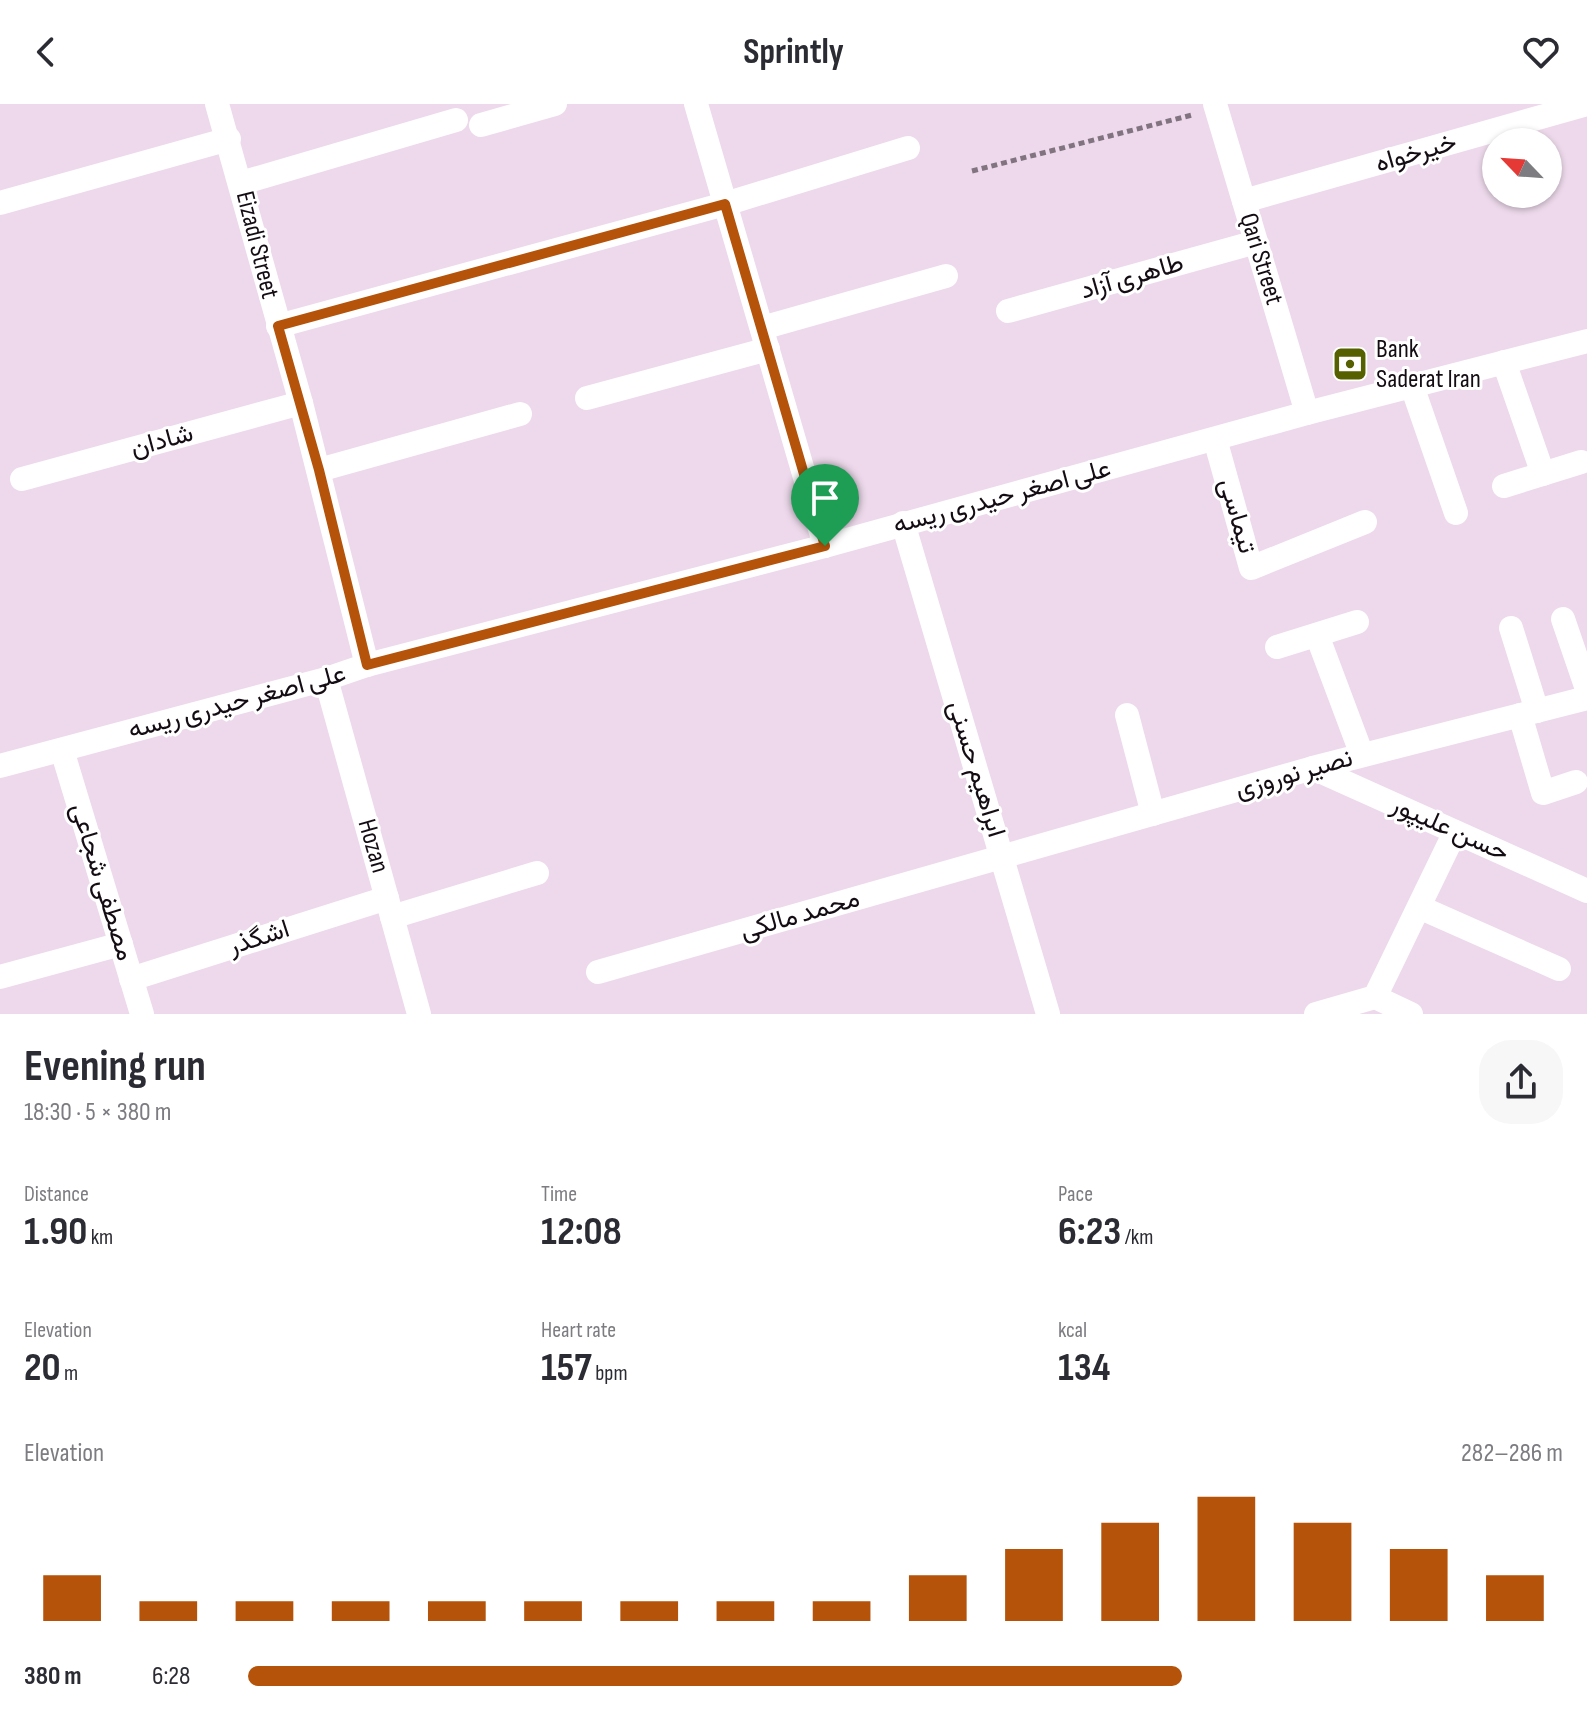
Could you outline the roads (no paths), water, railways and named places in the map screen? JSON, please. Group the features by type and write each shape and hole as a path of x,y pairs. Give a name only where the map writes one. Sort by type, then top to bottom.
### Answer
{"street":[{"name":"Eizadi Street","path":"217,104 319,470 367,665"},
{"path":"481,125 555,104"},
{"path":"696,104 825,546"},
{"name":"خیرخواه","path":"1244,201 1587,104"},
{"name":"Qari Street","path":"1216,106 1307,413"},
{"path":"241,183 456,120"},
{"path":"0,203 229,139"},
{"path":"278,326 725,204 908,148"},
{"name":"طاهری آزاد","path":"1008,311 1256,242"},
{"path":"587,398 946,276"},
{"name":"علی اصغر حیدری ریسه","path":"0,766 326,679 367,665 825,546 1307,413 1587,341"},
{"path":"1504,362 1543,474"},
{"path":"1412,386 1456,513"},
{"name":"شادان","path":"22,479 301,403"},
{"path":"319,470 520,414"},
{"name":"تیماسی","path":"1215,439 1251,568 1365,522"},
{"path":"1504,486 1581,462"},
{"name":"ابراهیم حسنی","path":"903,523 1048,1014"},
{"path":"1563,619 1587,689"},
{"path":"1277,647 1357,622"},
{"path":"1511,628 1543,793 1576,782"},
{"path":"1317,635 1362,755"},
{"name":"Hozan","path":"326,679 419,1014"},
{"name":"نصیر نوروزی","path":"1002,858 1313,768 1587,698"},
{"path":"1127,715 1153,814"},
{"name":"مصطفی شجاعی","path":"62,750 142,1014"},
{"name":"حسن علیپور","path":"1313,768 1587,891"},
{"path":"1375,997 1455,832"},
{"name":"محمد مالکی","path":"598,972 1002,858"},
{"name":"اشگذر","path":"131,979 390,907 537,873"},
{"path":"1419,907 1559,969"},
{"path":"0,977 121,944"},
{"path":"1316,1014 1375,997 1411,1014"}],"place":[{"name":"Bank Saderat Iran","path":"1350,364"}]}
